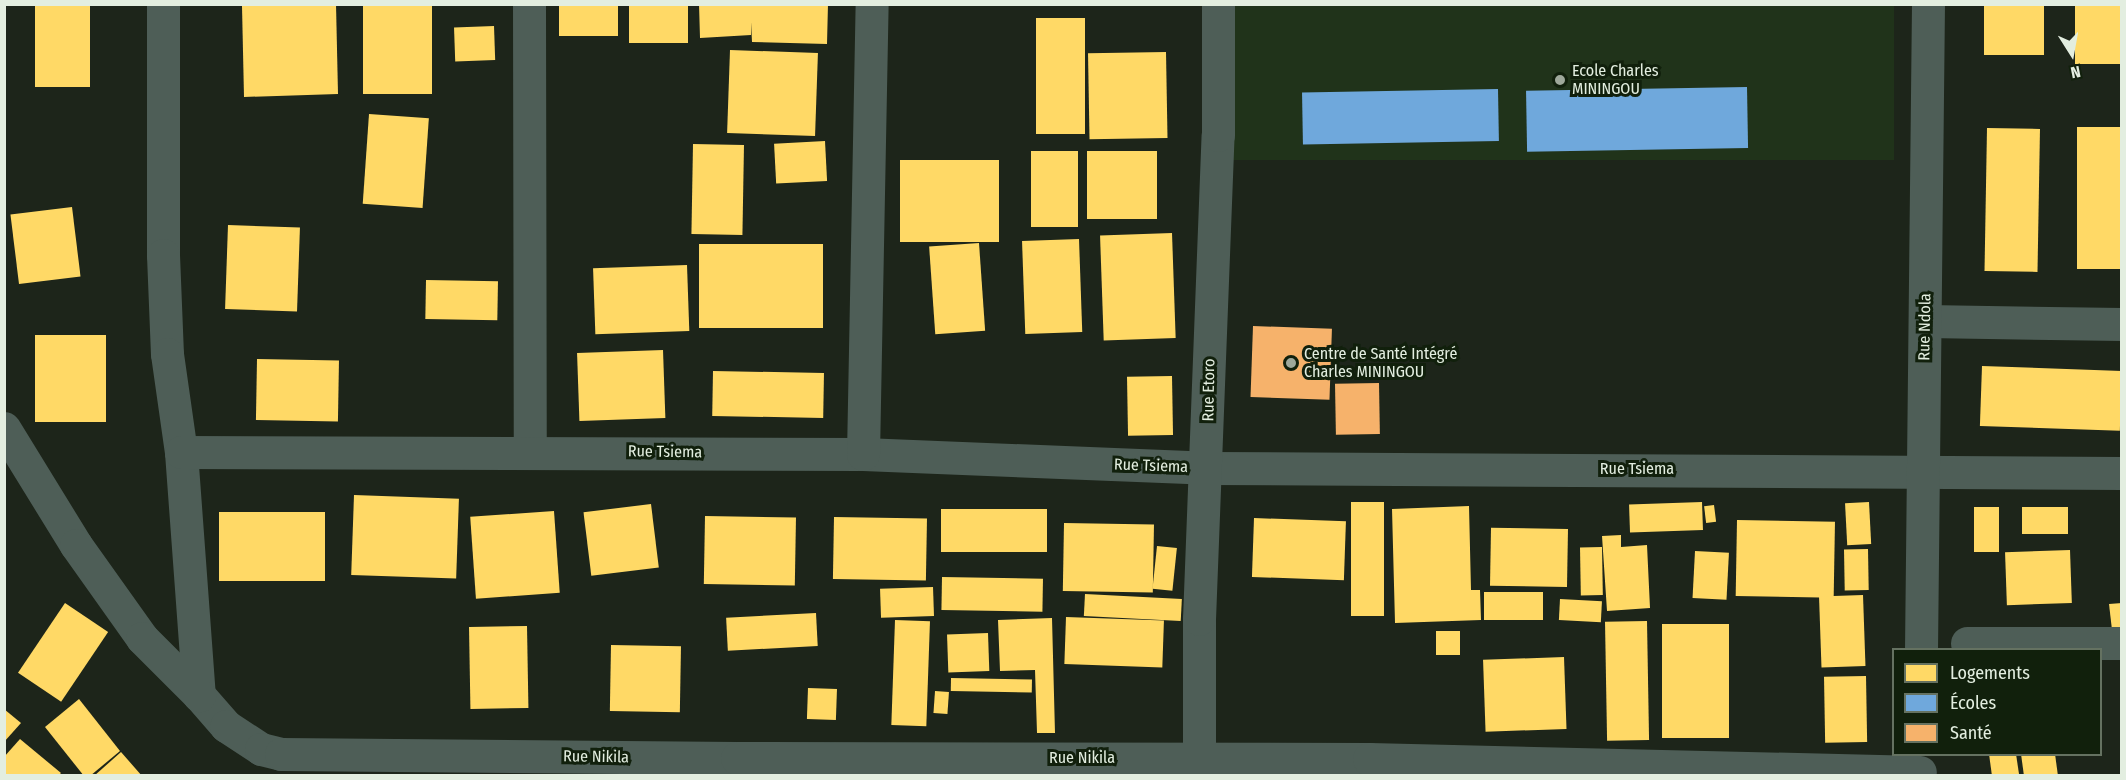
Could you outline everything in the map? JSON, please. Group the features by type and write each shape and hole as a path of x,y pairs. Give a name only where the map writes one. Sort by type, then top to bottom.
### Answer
{"street":[{"path":"163,4 163,266 167,354 181,452 200,695"},
{"path":"529,4 530,451"},
{"path":"863,454 872,4"},
{"name":"Rue Etoro","path":"1199,767 1199,619 1208,468 1218,135 1218,4"},
{"name":"Rue Ndola","path":"1921,648 1921,470 1926,321 1928,4"},
{"path":"1926,321 2121,324"},
{"path":"4,428 76,545 142,638 200,695"},
{"name":"Rue Tsiema","path":"181,452 530,451 863,454 1208,468 1921,470 2121,473"},
{"path":"1967,643 2121,643"},
{"name":"Rue Nikila","path":"200,695 245,742 281,754 1199,767 1920,767"}],"shaded area":[{"name":"Ecole Charles MININGOU","path":"1228,5 1894,5 1894,160 1228,160"}],"building: Logements":[{"path":"35,4 90,4 90,87 35,87"},
{"path":"336,4 338,94 244,97 242,6"},
{"path":"363,4 432,4 432,94 363,94"},
{"path":"559,4 618,4 618,36 559,36"},
{"path":"629,4 688,4 688,43 629,43"},
{"path":"699,4 828,4 827,44 752,42 751,22 751,35 700,38"},
{"path":"1984,4 2044,4 2044,55 1984,55"},
{"path":"2075,4 2122,4 2122,64 2075,64"},
{"path":"1036,18 1085,18 1085,134 1036,134"},
{"path":"494,26 495,60 455,61 454,27"},
{"path":"730,50 818,53 815,136 727,133"},
{"path":"1166,52 1168,138 1090,139 1088,53"},
{"path":"369,114 429,118 423,208 363,204"},
{"path":"2077,127 2122,127 2122,269 2077,269"},
{"path":"1987,128 2040,129 2037,272 1985,271"},
{"path":"825,141 827,181 776,184 774,144"},
{"path":"693,144 744,145 742,235 691,234"},
{"path":"1031,151 1078,151 1078,227 1031,227"},
{"path":"1087,151 1157,151 1157,219 1087,219"},
{"path":"900,160 999,160 999,242 900,242"},
{"path":"72,207 81,276 19,284 10,215"},
{"path":"228,225 300,228 297,311 225,309"},
{"path":"1172,233 1176,338 1104,340 1100,236"},
{"path":"1079,239 1082,332 1025,334 1022,241"},
{"path":"979,243 985,331 935,334 929,246"},
{"path":"699,244 823,244 823,328 699,328"},
{"path":"687,265 689,331 595,334 593,268"},
{"path":"426,280 498,281 497,320 425,319"},
{"path":"35,335 106,335 106,422 35,422"},
{"path":"663,350 665,418 579,421 577,353"},
{"path":"257,359 339,360 338,421 256,420"},
{"path":"1982,366 2122,371 2120,431 1980,426"},
{"path":"713,371 824,373 823,418 712,416"},
{"path":"1172,376 1173,435 1128,436 1127,377"},
{"path":"354,495 459,499 456,579 351,575"},
{"path":"1351,502 1384,502 1384,616 1351,616"},
{"path":"1702,502 1703,530 1630,533 1629,505"},
{"path":"1869,502 1871,544 1847,545 1845,503"},
{"path":"651,504 659,568 591,576 584,512"},
{"path":"1714,505 1716,522 1706,523 1704,506"},
{"path":"1469,506 1471,590 1480,590 1481,620 1395,623 1392,509"},
{"path":"1974,507 1999,507 1999,552 1974,552"},
{"path":"2022,507 2068,507 2068,534 2022,534"},
{"path":"941,509 1047,509 1047,552 941,552"},
{"path":"554,511 560,593 476,599 470,517"},
{"path":"219,512 325,512 325,581 219,581"},
{"path":"705,516 796,518 795,586 704,584"},
{"path":"834,517 927,519 926,581 833,579"},
{"path":"1254,518 1346,521 1344,580 1252,577"},
{"path":"1737,520 1835,522 1834,598 1736,596"},
{"path":"1064,523 1154,525 1153,593 1063,591"},
{"path":"1491,528 1568,529 1567,587 1490,586"},
{"path":"1621,535 1621,547 1647,545 1650,608 1607,611 1602,536"},
{"path":"1157,546 1177,548 1172,591 1153,589"},
{"path":"1580,547 1602,547 1603,595 1581,595"},
{"path":"1844,549 1868,549 1869,590 1845,590"},
{"path":"2070,550 2072,603 2007,605 2005,552"},
{"path":"1695,551 1729,553 1726,600 1693,598"},
{"path":"942,577 1043,579 1042,612 941,610"},
{"path":"933,587 934,616 881,618 880,589"},
{"path":"1484,592 1543,592 1543,620 1484,620"},
{"path":"1085,594 1182,599 1181,621 1084,616"},
{"path":"1863,595 1865,666 1822,667 1819,597"},
{"path":"1560,599 1602,601 1601,622 1559,620"},
{"path":"65,603 108,632 61,702 18,673"},
{"path":"2122,603 2122,629 2112,630 2109,604"},
{"path":"816,613 818,646 728,651 726,618"},
{"path":"1066,617 1164,620 1162,667 1064,664"},
{"path":"1052,618 1055,733 1037,733 1035,670 1000,671 998,620"},
{"path":"895,620 930,621 926,726 891,725"},
{"path":"1647,621 1649,740 1607,741 1605,622"},
{"path":"1662,624 1729,624 1729,738 1662,738"},
{"path":"527,626 528,708 470,709 469,627"},
{"path":"1436,631 1460,631 1460,655 1436,655"},
{"path":"988,633 989,671 948,672 947,634"},
{"path":"611,645 681,646 680,712 610,711"},
{"path":"1564,657 1567,729 1486,732 1483,660"},
{"path":"1866,676 1867,742 1825,743 1824,677"},
{"path":"951,678 1032,679 1032,692 951,691"},
{"path":"808,688 837,689 836,720 807,719"},
{"path":"935,691 949,692 947,714 933,713"},
{"path":"79,699 120,751 90,776 84,776 45,727"},
{"path":"4,709 21,723 4,742"},
{"path":"20,739 61,773 58,776 4,776 4,757"},
{"path":"121,752 142,776 94,776"},
{"path":"1989,756 2016,756 2019,774 1992,776"},
{"path":"2021,756 2055,756 2058,776 2024,776"}],"building: Écoles":[{"path":"1747,87 1748,148 1527,152 1526,91"},
{"path":"1498,89 1499,141 1303,144 1302,92"}],"building: Santé":[{"name":"Centre de Santé Intégré Charles MININGOU","path":"1253,326 1332,329 1329,400 1251,397"},
{"name":"Centre de Santé Intégré Charles MININGOU","path":"1379,383 1380,434 1336,435 1335,384"}],"place":[{"name":"Ecole Charles MININGOU","path":"1560,80"},
{"name":"Centre de Santé Intégré Charles MININGOU","path":"1291,363"}]}
